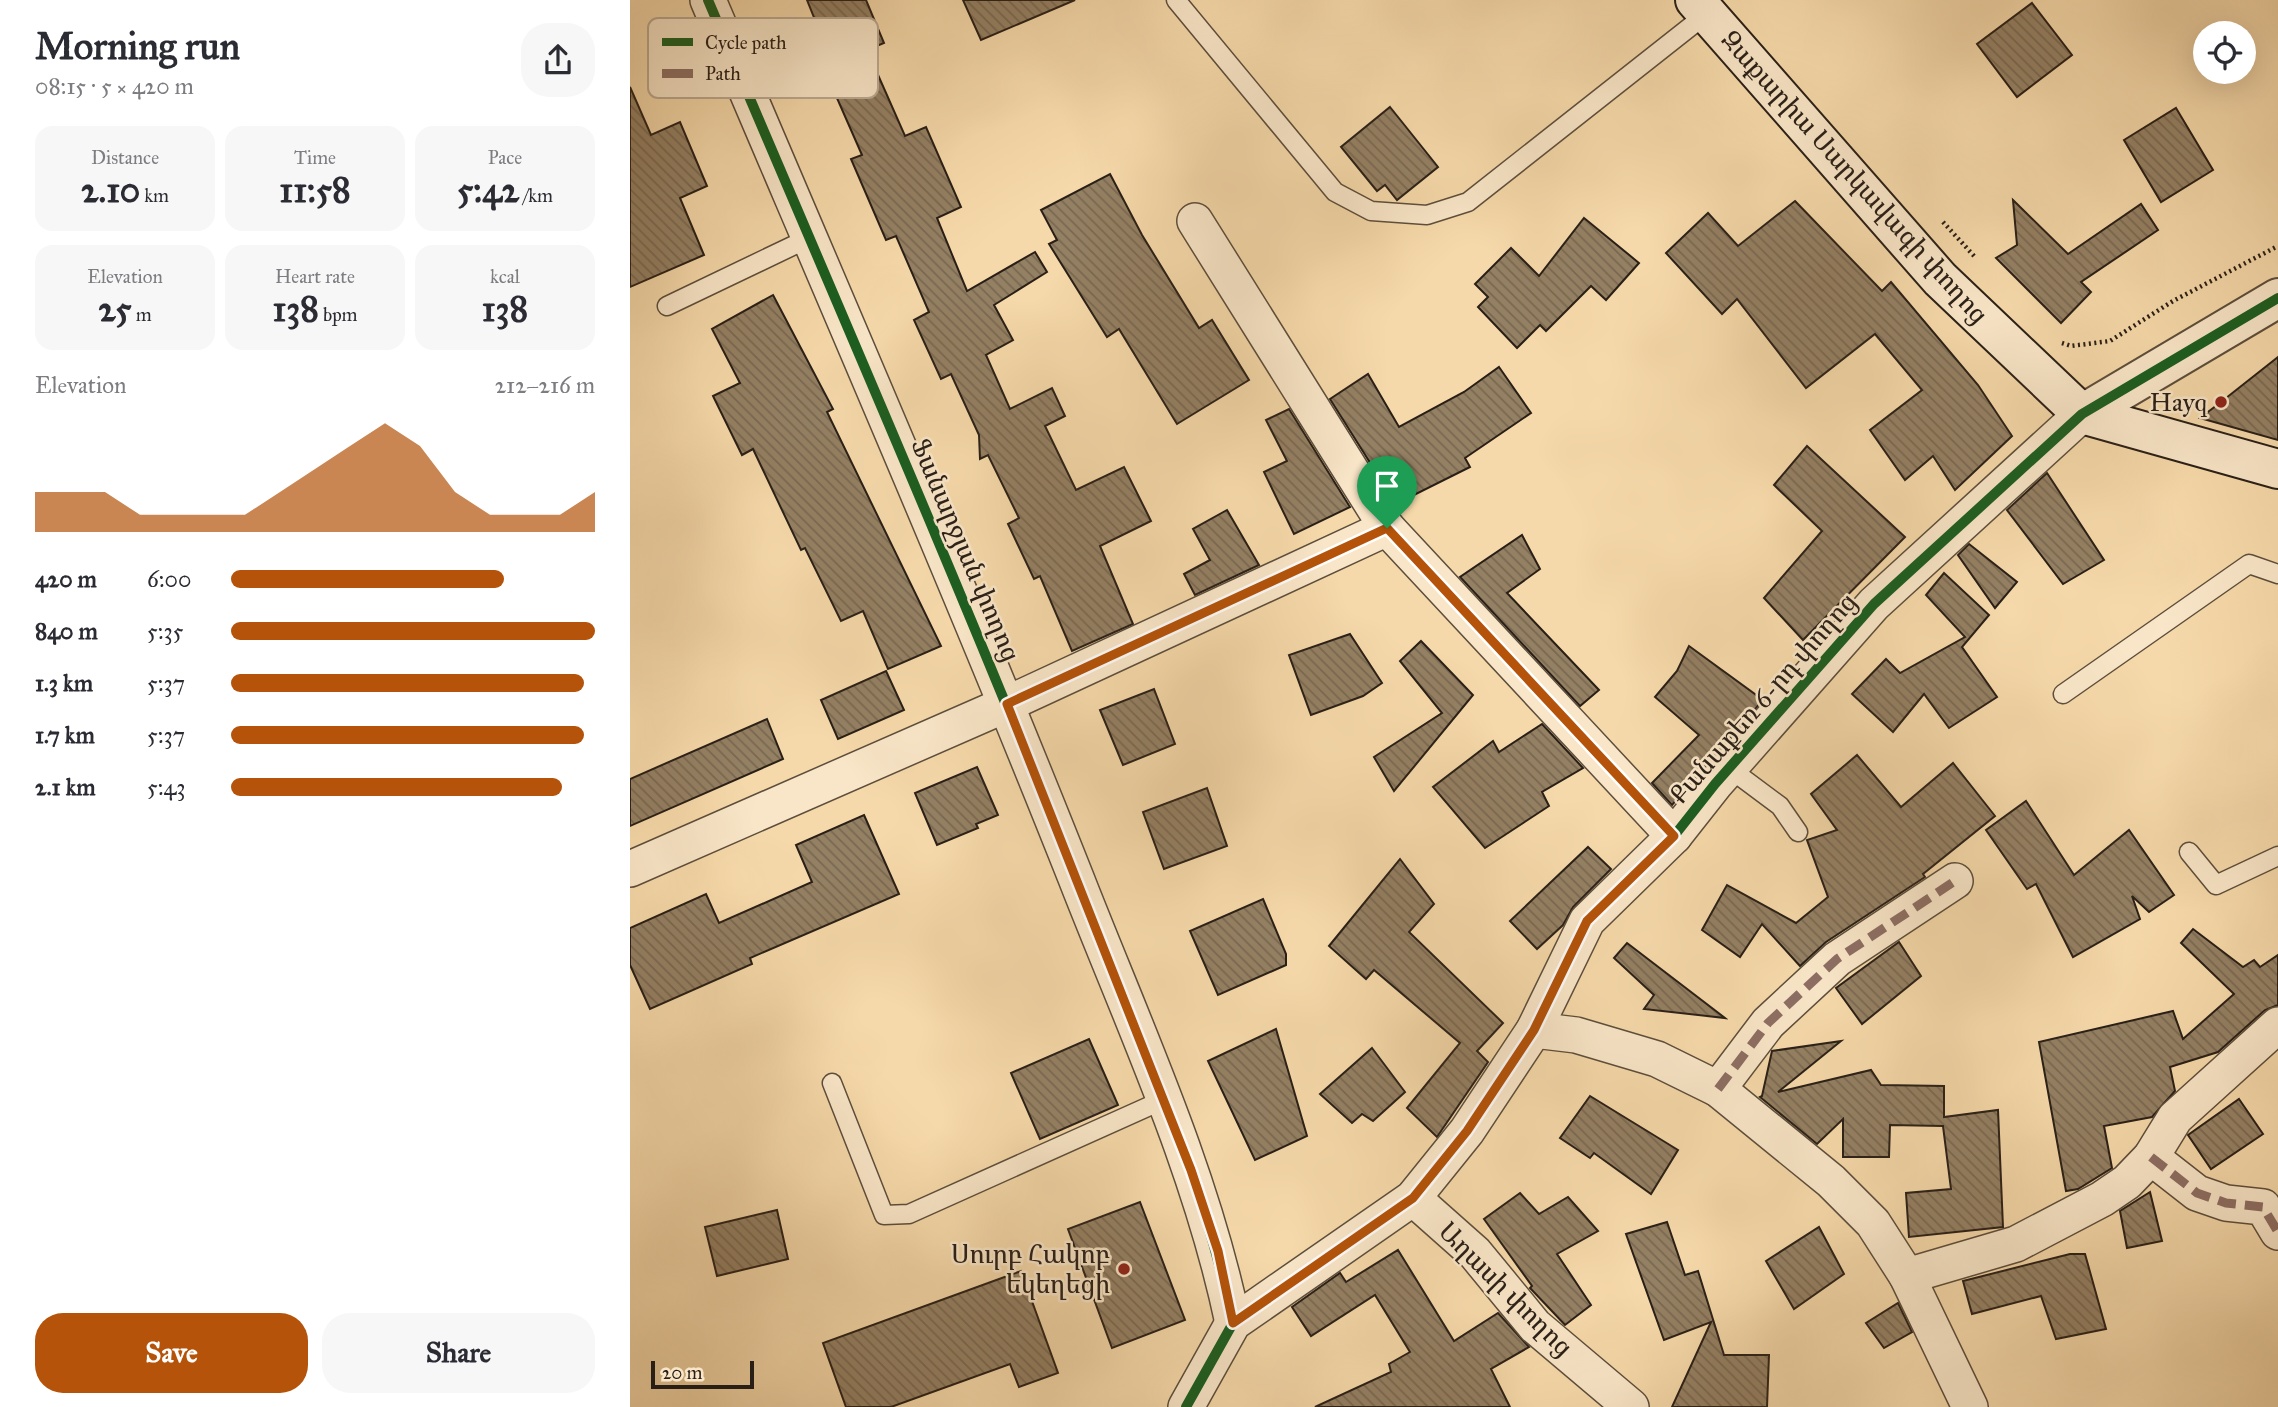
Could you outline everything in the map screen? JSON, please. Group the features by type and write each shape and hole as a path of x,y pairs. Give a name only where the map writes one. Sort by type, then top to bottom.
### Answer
{"main road":[{"name":"Զաքարիա Սարկավագի փողոց","path":"1707,5 1940,279 2092,417 2278,469"},
{"path":"2092,417 2278,298"},
{"path":"2092,417 2278,316"}],"street":[{"name":"Ֆանարջյան փողոց","path":"708,0 716,18"},
{"name":"Ֆանարջյան փողոց","path":"750,98 1007,704 1163,1100 1218,1251 1233,1323"},
{"path":"1195,220 1387,528 1674,836"},
{"name":"Քանաքեռ 6-րդ փողոց","path":"1186,1407 1233,1323 1413,1198 1467,1131 1534,1030 1587,921 1674,836 1729,768 1874,604 2092,417"},
{"path":"630,869 1007,704 1387,528"},
{"path":"1718,1090 1768,1023 1837,959 1955,881"},
{"path":"1907,1276 2016,1244 2060,1223 2127,1182 2151,1157 2175,1118 2278,1026"},
{"path":"1534,1030 1576,1035 1657,1059 1718,1090 1831,1181 1873,1223 1907,1276 1970,1407"},
{"path":"2151,1157 2197,1193 2226,1202 2263,1207 2278,1232"},
{"name":"Աղասի փողոց","path":"1413,1198 1475,1253 1535,1326 1631,1407"}],"lane":[{"path":"1176,0 1335,192 1371,211 1427,215 1468,202 1707,5"},
{"path":"667,306 809,238"},
{"path":"2063,694 2249,564 2278,574"},
{"path":"1729,768 1780,806 1798,832"},
{"path":"2189,852 2216,886 2278,856"},
{"path":"832,1083 884,1215 909,1214 1163,1100"}],"path":[{"path":"1937,215 1981,265"},
{"path":"2058,342 2071,346 2110,341 2173,301 2278,246"}],"building":[{"path":"807,0 866,0 874,18 814,18"},
{"path":"963,0 1075,0 981,40"},
{"path":"2032,3 2072,55 2017,97 1977,44"},
{"path":"878,29 884,43 878,45"},
{"path":"878,75 905,136 926,127 961,207 937,218 967,291 1035,252 1047,272 994,305 1013,340 986,355 1010,409 1052,388 1065,416 1045,426 1076,490 1124,467 1151,521 1100,546 1133,624 1072,651 1040,576 1034,579 1008,524 1019,518 988,455 980,459 979,435 951,374 941,379 914,320 929,312 896,236 886,240 851,159 862,155 837,98 878,98"},
{"path":"630,87 651,135 680,122 707,186 680,198 704,255 630,287"},
{"path":"1390,107 1438,167 1397,200 1385,185 1377,191 1341,147"},
{"path":"2176,108 2213,170 2161,202 2124,140"},
{"path":"1110,174 1142,235 1199,328 1212,320 1249,380 1177,424 1119,329 1107,337 1049,244 1057,240 1041,210"},
{"path":"2013,200 2068,254 2141,204 2158,230 2081,282 2091,292 2061,323 1996,258 2017,245"},
{"path":"1795,201 1882,291 1891,282 1978,385 2012,436 1955,490 1933,456 1905,480 1870,430 1922,390 1875,334 1806,388 1737,299 1722,314 1666,253 1708,213 1738,246"},
{"path":"1584,218 1639,263 1606,300 1591,286 1546,331 1540,325 1517,348 1478,307 1488,297 1475,284 1511,248 1539,276"},
{"path":"773,295 833,409 827,412 941,646 888,669 863,611 841,621 805,548 801,550 753,449 742,455 713,396 740,383 712,329"},
{"path":"2278,357 2278,440 2200,418 2221,402"},
{"path":"1499,367 1531,413 1465,458 1470,467 1396,504 1330,399 1368,374 1399,427 1464,392"},
{"path":"1289,409 1350,507 1294,534 1264,472 1287,461 1266,420"},
{"path":"1807,446 1905,537 1803,640 1764,598 1822,531 1774,485"},
{"path":"2047,473 2104,560 2063,584 2007,510"},
{"path":"1227,510 1259,565 1195,595 1184,574 1210,560 1193,529"},
{"path":"1522,535 1540,569 1507,593 1599,690 1580,706 1460,577"},
{"path":"1969,544 2017,582 1995,608 1958,555"},
{"path":"1944,573 1989,615 1962,647 1997,697 1949,728 1924,694 1893,732 1852,694 1886,659 1900,673 1965,637 1926,595"},
{"path":"1350,634 1382,683 1363,696 1311,715 1289,655"},
{"path":"1421,641 1473,695 1394,791 1374,757 1442,713 1400,661"},
{"path":"1689,646 1763,700 1672,805 1652,783 1699,735 1655,697 1677,671"},
{"path":"886,671 904,710 838,739 821,700"},
{"path":"1154,689 1175,744 1123,765 1100,710"},
{"path":"767,719 783,759 630,826 630,779"},
{"path":"1542,724 1583,768 1542,792 1549,806 1485,848 1433,787 1493,741 1499,752"},
{"path":"1857,755 1901,807 1953,763 1995,816 1923,874 1925,877 1826,942 1800,966 1762,924 1740,957 1702,930 1727,885 1796,923 1828,897 1807,840 1837,830 1811,794"},
{"path":"977,767 998,815 976,824 978,828 937,845 915,793"},
{"path":"1207,788 1227,846 1164,869 1143,812"},
{"path":"2026,801 2074,875 2129,830 2174,895 2149,912 2132,896 2140,919 2073,957 2036,884 2027,889 1986,830"},
{"path":"864,815 899,894 750,958 752,964 650,1009 630,965 630,928 706,894 719,923 812,882 796,845"},
{"path":"1588,847 1611,869 1573,907 1563,925 1537,949 1510,921"},
{"path":"1400,859 1434,904 1409,932 1503,1023 1477,1051 1488,1062 1437,1137 1407,1108 1460,1043 1374,970 1366,979 1329,946"},
{"path":"1263,899 1286,954 1286,965 1218,995 1190,931"},
{"path":"2193,929 2243,967 2254,960 2260,967 2278,955 2278,1005 2265,1010 2218,1052 2170,1067 2175,1091 2152,1117 2104,1126 2112,1168 2078,1189 2066,1191 2039,1042 2173,1011 2183,1039 2234,994 2181,943"},
{"path":"1899,942 1921,976 1862,1024 1836,988"},
{"path":"1627,943 1725,1018 1644,1009 1654,995 1614,958"},
{"path":"1276,1029 1307,1136 1255,1160 1208,1061"},
{"path":"1089,1039 1118,1105 1040,1139 1011,1073"},
{"path":"1841,1041 1778,1092 1871,1070 1881,1085 1944,1086 1944,1117 1998,1110 2003,1227 1909,1237 1906,1193 1951,1189 1943,1126 1890,1125 1889,1157 1843,1157 1843,1119 1817,1144 1760,1097 1772,1051"},
{"path":"1372,1048 1405,1092 1373,1121 1362,1114 1352,1123 1320,1094"},
{"path":"1590,1096 1678,1150 1651,1194 1594,1153 1590,1158 1560,1138"},
{"path":"2239,1099 2263,1134 2211,1169 2188,1135"},
{"path":"2150,1192 2162,1241 2127,1248 2120,1211"},
{"path":"1520,1193 1539,1214 1568,1197 1598,1231 1557,1254 1591,1305 1565,1325 1530,1288 1532,1286 1484,1219"},
{"name":"Սուրբ Հակոբ եկեղեցի","path":"1140,1202 1185,1320 1112,1348 1068,1229"},
{"path":"777,1210 788,1259 717,1276 705,1227"},
{"path":"1667,1222 1685,1275 1698,1271 1724,1355 1769,1355 1767,1407 1672,1407 1711,1322 1664,1340 1626,1234"},
{"path":"1819,1227 1844,1274 1794,1309 1766,1261"},
{"path":"1398,1250 1454,1341 1498,1313 1529,1347 1491,1369 1510,1407 1315,1407 1391,1372 1389,1364 1410,1352 1375,1295 1311,1336 1292,1307 1340,1273 1346,1282"},
{"path":"2070,1254 2085,1254 2106,1329 2056,1339 2041,1296 1972,1314 1963,1281"},
{"path":"1021,1271 1058,1373 1019,1387 1010,1364 891,1407 846,1407 823,1343"},
{"path":"1898,1303 1912,1332 1884,1348 1866,1323"}],"marked path":[{"path":"1718,1089 1768,1023 1837,959 1955,881"},
{"path":"2151,1157 2197,1193 2226,1203 2263,1207 2278,1232"}],"cycle path":[{"path":"708,0 716,18"},
{"path":"750,98 941,548 1142,1042 1203,1209 1233,1323"},
{"path":"1186,1407 1233,1323 1413,1198 1467,1131 1534,1030 1587,921 1674,836 1715,784 1874,604 2082,414 2278,298"}],"place":[{"name":"Hayq","path":"2221,402"},
{"name":"Սուրբ Հակոբ եկեղեցի","path":"1124,1269"}],"route":[{"path":"1387,528 1674,836 1587,921 1534,1030 1467,1131 1413,1198 1233,1323 1218,1251 1191,1170 1007,704 1387,528"}]}
